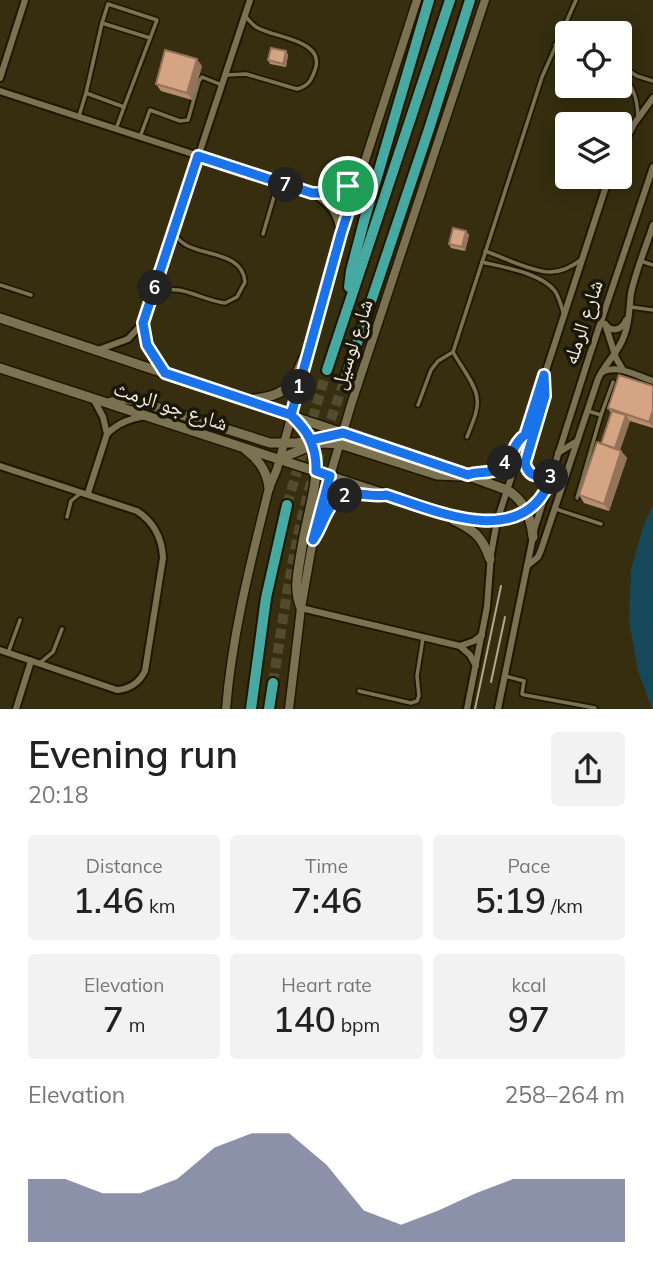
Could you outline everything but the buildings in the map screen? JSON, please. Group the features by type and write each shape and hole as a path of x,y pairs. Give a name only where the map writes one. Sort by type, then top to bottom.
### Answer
{"highway":[{"path":"349,303 351,271 364,221 429,0"},
{"name":"شارع لوسيل","path":"327,370 450,0"},
{"name":"شارع لوسيل","path":"346,376 470,0"},
{"path":"251,709 265,598 287,505"},
{"path":"270,709 273,683"}],"main road":[{"name":"شارع جو الرمث","path":"0,318 343,433"},
{"path":"244,400 285,390 292,382 309,348"},
{"name":"شارع جو الرمث","path":"0,368 330,476"},
{"path":"109,403 120,399 134,400 259,440 340,444 437,475 452,477 491,471 505,464 518,440 525,435"},
{"path":"291,415 302,426 312,443 316,458 313,495 296,580 300,608"},
{"path":"279,459 312,443 343,433 507,490 519,499 526,511 533,537"},
{"path":"242,447 258,460 264,469 269,488"},
{"name":"شارع الرمله","path":"330,476 477,521 512,518 526,511 547,489"},
{"path":"313,540 333,502 354,494 386,495"},
{"path":"443,512 476,533 491,559"}],"street":[{"path":"0,76 25,0"},
{"path":"97,350 128,339 143,323 250,0"},
{"name":"شارع لوسيل","path":"226,709 240,609 269,488 284,443 341,234 417,0"},
{"name":"شارع لوسيل","path":"289,709 300,608 313,540 330,476 485,0"},
{"path":"0,90 312,193 333,193 359,177"},
{"path":"632,129 653,98"},
{"name":"شارع الرمله","path":"498,709 533,537 558,453 653,167"},
{"name":"شارع الرمله","path":"467,709 487,607 497,521 605,189"},
{"path":"312,193 331,207 341,234"},
{"path":"527,566 541,550 601,372 625,335 630,318 633,286 653,225"},
{"path":"604,321 612,329 621,328 630,307"},
{"path":"604,321 623,370"},
{"path":"143,323 147,345 165,373"},
{"path":"601,372 611,368 623,370 653,381"},
{"path":"544,375 545,396 525,463 528,472 536,476 553,471"},
{"path":"86,493 107,434 103,416 93,398"},
{"path":"107,434 124,421 148,416"},
{"path":"558,453 578,440"},
{"path":"0,466 143,514 152,523 161,542 163,558 145,671 136,683 117,690 0,650"},
{"path":"300,608 460,646 470,655 476,666"},
{"path":"460,646 482,635"},
{"path":"16,709 31,661"}],"lane":[{"path":"566,21 576,0"},
{"path":"79,116 108,4 157,20 116,129"},
{"path":"225,76 234,73 246,74 297,89 310,83 317,64 315,54 309,46 258,28 245,15"},
{"path":"102,23 150,38"},
{"path":"418,405 431,370 438,361 453,352 542,77 555,45"},
{"path":"632,73 653,81"},
{"path":"140,137 150,110 180,121 188,120 202,77 222,85"},
{"path":"632,89 638,118"},
{"path":"86,93 124,107"},
{"path":"263,234 278,182"},
{"path":"153,292 167,288 176,289 225,303 237,297 245,282 237,263 189,246 173,233"},
{"path":"485,251 550,272 567,268 582,258"},
{"path":"482,261 546,282 556,293 564,314"},
{"path":"641,261 653,265"},
{"path":"0,285 31,295"},
{"path":"630,307 653,310"},
{"path":"453,352 478,399 467,437"},
{"path":"576,498 613,382"},
{"path":"587,411 601,415"},
{"path":"66,517 71,501 86,493"},
{"path":"555,509 601,524"},
{"path":"8,653 20,620"},
{"path":"39,663 53,652 62,629"},
{"path":"359,691 411,703 417,701 417,676 423,637"},
{"path":"505,676 524,681 522,694 595,708"}],"water":[{"path":"653,505 652,709 638,671 629,621 631,569 644,524"}],"tunnel":[{"path":"287,505 327,370"},
{"path":"273,683 290,574 304,509 346,376"}],"tram line":[{"path":"475,709 501,586"},
{"path":"491,682 505,617"}],"route":[{"path":"348,186 333,193 312,193 198,156 143,323 149,350 165,373 291,415 297,421 302,426 311,440 343,433 468,475 491,471 509,460 518,440 525,435 544,375 545,396 525,463 528,472 539,477 553,471 543,495 524,512 504,520 477,521 386,495 354,494 342,497 330,505 313,540 330,476 316,471 312,443 302,426 291,415 359,177 348,186"}]}
